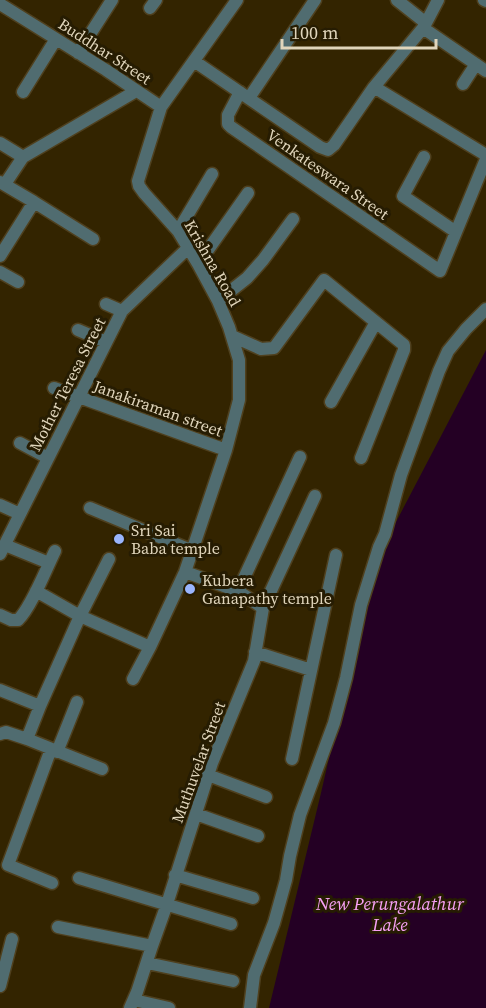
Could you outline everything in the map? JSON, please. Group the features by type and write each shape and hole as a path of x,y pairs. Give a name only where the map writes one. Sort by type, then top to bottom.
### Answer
{"street":[{"path":"78,53 112,0"},
{"name":"Krishna Road","path":"133,679 150,647 193,551 226,450 239,400 239,360 218,301 178,231 144,193 138,180 162,107 237,0"},
{"name":"Venkateswara Street","path":"315,0 228,115 228,123 440,271 456,232"},
{"path":"397,0 424,25 481,68 463,84"},
{"path":"194,61 320,147 328,150 334,145 374,87 424,25 438,0"},
{"name":"Buddhar Street","path":"10,5 56,39 162,107"},
{"path":"23,92 56,39"},
{"path":"374,87 486,157 456,232 403,196 424,157"},
{"path":"93,239 3,183 23,157 136,91"},
{"path":"0,143 23,157"},
{"path":"178,231 212,174"},
{"path":"198,264 248,193"},
{"path":"0,256 33,202"},
{"path":"218,301 247,278 293,219"},
{"name":"Mother Teresa Street","path":"2,549 122,311 188,248"},
{"path":"0,272 18,282"},
{"path":"232,336 261,349 274,348 324,280 402,343 404,350 361,458"},
{"path":"106,304 122,311"},
{"path":"250,1008 254,975 274,923 300,815 344,689 361,605 385,534 401,475 448,351 486,309"},
{"path":"331,402 376,322"},
{"path":"78,330 106,342"},
{"name":"Janakiraman street","path":"54,388 226,450"},
{"path":"20,443 48,458"},
{"path":"238,591 300,457"},
{"name":"Muthuvelar Street","path":"132,1004 212,763 254,661 263,608 315,496"},
{"path":"0,506 20,514"},
{"path":"90,508 193,551"},
{"path":"2,549 49,563"},
{"path":"0,615 11,620 18,620 21,617 55,552"},
{"path":"292,759 336,555"},
{"path":"27,739 80,616 109,559"},
{"path":"185,572 238,591 263,608"},
{"path":"36,591 80,616 150,647"},
{"path":"255,652 311,670"},
{"path":"0,690 40,706"},
{"path":"52,883 8,866 54,751 77,702"},
{"path":"0,734 6,732 27,739 102,769"},
{"path":"208,775 266,797"},
{"path":"196,814 258,836"},
{"path":"175,875 253,898"},
{"path":"79,878 231,924"},
{"path":"58,927 152,946"},
{"path":"0,986 2,966 12,939"},
{"path":"147,963 233,981"},
{"path":"132,1004 170,1008"}],"water":[{"name":"New Perungalathur Lake","path":"486,350 486,1008 269,1008 373,566"}],"place":[{"name":"Sri Sai Baba temple","path":"119,539"},
{"name":"Kubera Ganapathy temple","path":"190,589"}]}
